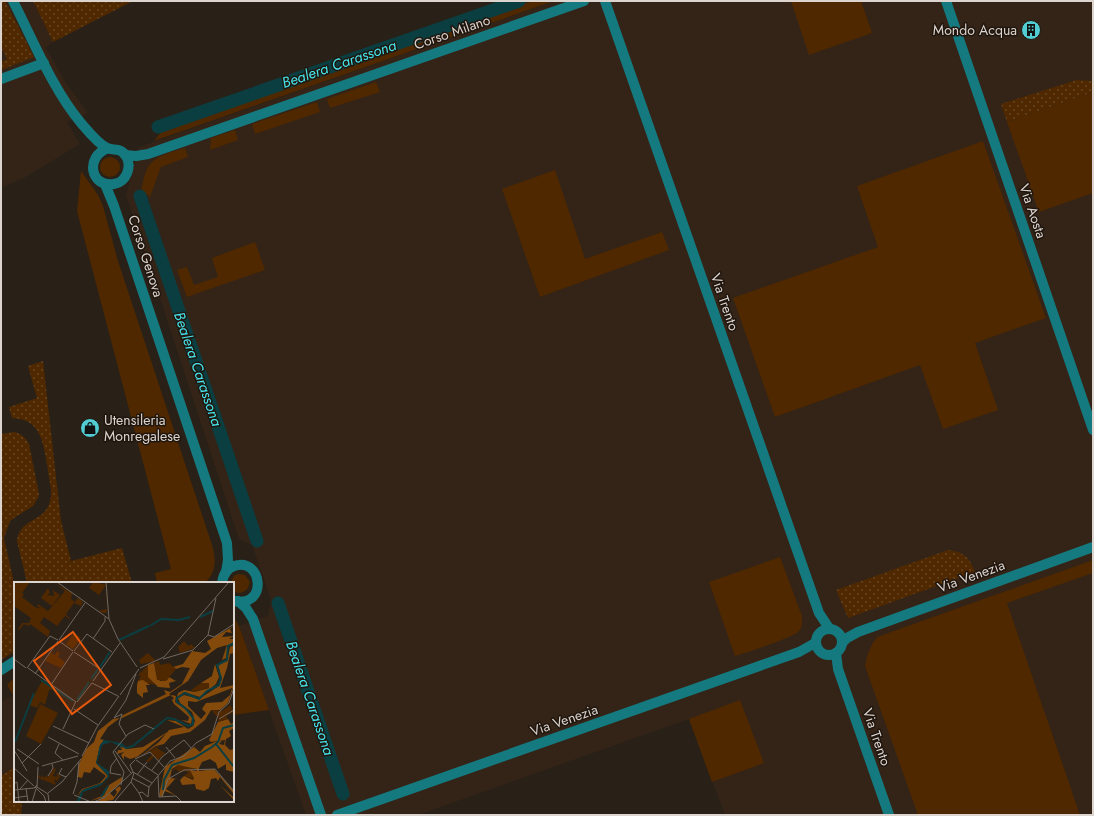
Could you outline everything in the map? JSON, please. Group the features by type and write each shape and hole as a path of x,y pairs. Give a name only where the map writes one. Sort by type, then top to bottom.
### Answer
{"street":[{"name":"Corso Genova","path":"13,1 44,63 68,106 90,134 108,148 117,149 125,155"},
{"name":"Corso Milano","path":"129,167 138,158 148,154 584,1"},
{"name":"Via Trento","path":"605,1 825,629"},
{"name":"Via Aosta","path":"946,1 1093,430"},
{"path":"1,79 44,63"},
{"name":"Corso Genova","path":"90,134 95,149 92,166 95,176 99,181 105,184 114,206 227,543 235,556 246,566 252,569 258,578 257,590 254,595 252,606 253,619"},
{"path":"94,160 102,150 108,148"},
{"name":"Corso Milano","path":"125,155 136,156 148,154"},
{"path":"125,155 129,167"},
{"name":"Corso Genova","path":"114,206 115,192 120,182 128,173 129,167"},
{"path":"105,184 114,185 120,182"},
{"name":"Corso Genova","path":"222,579 228,560 227,543"},
{"name":"Via Venezia","path":"842,643 847,638 858,632 1093,547"},
{"name":"Corso Genova","path":"222,579 231,568 237,565 246,566"},
{"name":"Corso Genova","path":"236,601 243,602 254,595"},
{"name":"Corso Genova","path":"236,601 246,608 253,619 321,815"},
{"path":"825,629 835,630 839,633 842,640 842,646 825,650 816,638 825,629"},
{"name":"Via Venezia","path":"839,633 858,632"},
{"name":"Via Trento","path":"825,650 838,669 889,815"},
{"name":"Via Venezia","path":"338,815 800,652 825,650"},
{"path":"1,670 14,662"}],"shaded area":[{"path":"1,1 33,1 53,42 46,48 66,83 88,113 67,122 80,144 24,178 1,188"},
{"path":"1,1 5,1 34,57 1,70 1,62 7,59 1,47"},
{"path":"33,1 133,1 53,42"},
{"path":"532,1 554,1 154,141 162,131"},
{"path":"554,1 1093,1 1093,815 725,815 689,719 418,815 306,815 239,626 268,616 271,600 252,545 239,539 126,195 139,147"},
{"path":"791,1 861,1 872,33 809,55"},
{"path":"1076,80 1093,81 1093,92 1007,122 1001,104"},
{"path":"376,82 380,92 330,108 327,99"},
{"path":"1093,92 1093,193 1039,212 1007,122"},
{"path":"317,102 320,112 255,134 252,124"},
{"path":"235,130 238,140 210,150 211,138"},
{"path":"983,141 1046,318 975,343 998,410 943,429 920,365 775,417 733,298 878,247 857,186"},
{"path":"185,148 188,157 161,167 150,197 141,190 146,171 154,160"},
{"path":"110,157 117,160 120,167 117,174 110,177 103,174 100,167 103,160"},
{"path":"555,170 585,259 662,232 669,250 540,297 502,189"},
{"path":"81,171 98,195 103,206 118,261 213,548 215,558 214,567 209,579 206,582 157,582 155,573 171,569 77,211"},
{"path":"255,242 265,270 187,297 177,270 187,267 194,285 218,277 212,258"},
{"path":"43,361 61,521 71,561 122,548 132,582 27,582 17,541 19,532 47,509 51,489 43,443 37,430 28,422 21,419 12,418 9,407 37,398 28,366"},
{"path":"14,432 26,439 29,444 39,494 33,506 10,521 4,538 14,583 14,652 1,660 1,434"},
{"path":"948,550 958,552 965,556 975,572 848,618 836,590"},
{"path":"780,557 802,616 801,628 795,634 788,637 735,656 709,582"},
{"path":"1093,560 1093,573 1007,603 1080,815 918,815 865,666 869,651 877,637"},
{"path":"238,574 245,575 250,582 245,591 241,593 234,590 234,582 231,582 234,576"},
{"path":"234,617 239,626 269,710 234,715"},
{"path":"14,678 14,731 13,695 7,685"},
{"path":"13,695 14,802 22,802 21,815 1,815 1,702"},
{"path":"740,700 764,763 712,782 689,719"},
{"path":"14,768 14,802 22,802 21,815 1,815 1,776"}],"waterway":[{"name":"Bealera Carassona","path":"158,127 519,1"},
{"name":"Bealera Carassona","path":"140,196 257,541"},
{"name":"Bealera Carassona","path":"278,603 343,794"}],"place":[{"name":"Mondo Acqua","path":"1031,30"},
{"name":"Utensileria Monregalese","path":"90,428"}]}
